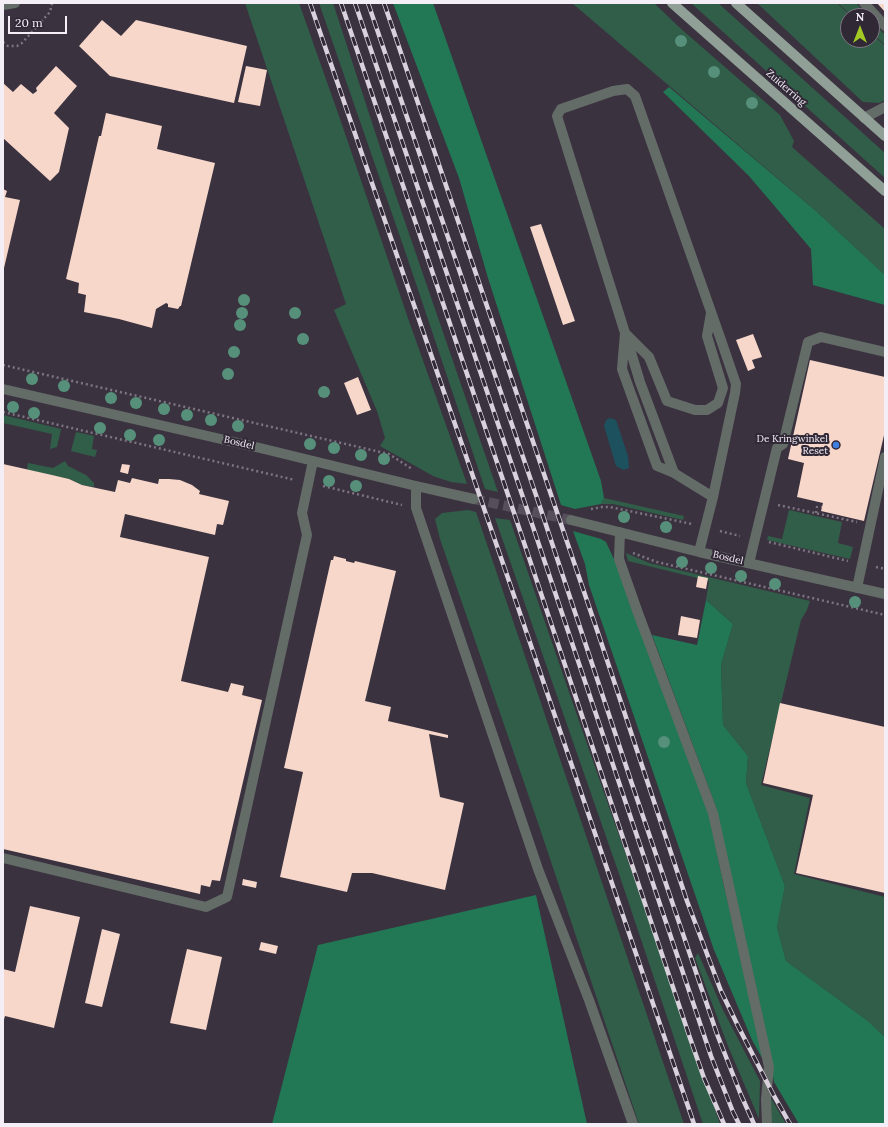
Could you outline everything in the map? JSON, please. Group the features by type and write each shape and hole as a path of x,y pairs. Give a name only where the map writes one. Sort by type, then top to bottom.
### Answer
{"main road":[{"name":"Zuiderring","path":"672,3 885,191"},
{"path":"736,3 885,136"}],"street":[{"path":"3,5 15,3"},
{"path":"864,3 885,26"},
{"path":"699,552 713,497 736,384 635,96 627,89 613,90 561,109 557,116 625,333 622,369 657,466 674,473 713,497"},
{"path":"864,118 885,107"},
{"path":"625,333 649,357 667,401 695,410 707,410 718,403 723,388 707,336 711,313"},
{"path":"749,563 777,448 783,444 808,342 821,337 885,352"},
{"name":"Bosdel","path":"3,389 474,499"},
{"path":"857,588 885,457"},
{"path":"3,858 206,907 227,897 307,535 302,513 313,461"},
{"path":"416,486 416,508 538,869 589,1000 633,1124"},
{"name":"Bosdel","path":"571,520 699,552 885,594"},
{"path":"620,532 619,559 713,813 769,1067 766,1099 767,1124"}],"path":[{"path":"3,42 8,46 17,46 22,43 50,12 52,3"},
{"path":"3,365 389,454 404,463"},
{"path":"3,412 416,508"},
{"path":"764,502 870,525"},
{"path":"816,513 817,507 822,508"},
{"path":"619,547 657,562 885,615"}],"green space":[{"path":"245,3 299,3 467,484 451,482 433,476 380,446 385,438 377,411 334,310 346,304"},
{"path":"319,3 333,3 394,190 498,492 485,489"},
{"path":"393,3 433,3 601,481 604,498 601,504 575,509 561,505 488,278 459,178"},
{"path":"572,3 654,3 679,27 780,115 794,141 792,147 885,229 885,275 816,211"},
{"path":"691,3 718,3 885,153 885,178"},
{"path":"757,3 837,3 842,8 840,8 840,48 880,48 880,41 885,46 885,100 879,103 863,102"},
{"path":"838,3 856,3 861,8 843,8"},
{"path":"880,30 885,35 885,45 880,40"},
{"path":"669,87 816,211 885,275 885,305 813,285 811,249 749,176 663,92"},
{"path":"3,415 61,429 57,447 50,449 52,434 3,423"},
{"path":"76,432 94,436 92,449 97,450 95,457 71,451"},
{"path":"65,461 68,466 86,475 94,483 94,487 82,485 69,479 27,470 28,463 53,468"},
{"path":"604,498 684,516 683,520 613,504 601,504"},
{"path":"468,510 476,512 684,1124 639,1124 537,820 440,539 435,519 442,513"},
{"path":"789,510 842,522 838,543 853,547 850,559 767,540 768,536 782,539"},
{"path":"495,518 510,520 720,1124 703,1124 618,871"},
{"path":"573,531 601,539 606,542 619,570 709,813 723,882 767,1067 752,1040 714,950 589,585 585,564"},
{"path":"626,553 649,563 810,601 801,620 761,785 810,798 794,874 885,897 885,1037 868,1021 786,961 777,927 785,886 746,783 748,756 723,725 721,665 733,624 706,600 709,581 628,561"},
{"path":"706,600 733,624 721,665 723,725 748,756 746,783 785,886 777,927 786,961 868,1021 885,1037 885,1124 799,1124 774,1082 763,1019 716,807 652,635 697,645"},
{"path":"536,895 587,1124 272,1124 318,945"},
{"path":"698,953 723,1010 760,1081 759,1119 728,1046 695,958"},
{"path":"771,1098 786,1124 773,1124 770,1118"}],"water":[{"path":"610,418 616,420 628,456 629,468 623,470 616,466 604,426 606,420"}],"building":[{"path":"877,3 885,3 885,12"},
{"path":"102,20 121,36 136,20 247,46 234,103 110,76 79,46"},
{"path":"56,66 77,86 54,113 69,128 59,172 50,181 3,138 3,83 13,92 21,84 33,94 37,91 36,88"},
{"path":"246,66 267,70 260,106 238,102"},
{"path":"106,113 162,126 157,149 215,163 181,306 178,309 168,307 168,304 166,303 156,309 152,328 119,319 84,312 86,295 78,293 79,283 66,279 99,136 101,136"},
{"path":"3,189 7,191 5,197 20,200 4,268"},
{"path":"541,224 575,321 563,325 530,227"},
{"path":"753,334 762,357 752,360 755,368 748,371 736,340"},
{"name":"De Kringwinkel Reset","path":"810,360 885,377 885,431 864,521 821,511 823,503 797,497 804,463 788,459"},
{"path":"358,377 371,410 357,415 344,383"},
{"path":"3,464 69,479 82,485 115,492 118,480 130,483 132,478 158,484 159,479 180,480 192,485 200,491 199,494 229,501 223,525 217,524 215,535 125,514 120,537 209,557 181,681 228,692 231,683 244,686 242,695 262,700 220,881 212,880 210,887 201,885 200,894 3,849"},
{"path":"122,464 130,465 128,474 120,472"},
{"path":"334,556 354,563 355,561 396,571 365,701 391,707 388,721 448,735 448,738 429,734 440,797 464,803 445,890 372,873 352,873 347,892 280,877 303,772 284,768 331,560 333,560"},
{"path":"698,576 708,578 706,589 696,587"},
{"path":"681,616 700,620 697,638 678,635"},
{"path":"780,703 885,727 885,893 796,873 813,795 763,783"},
{"path":"243,879 257,882 256,888 242,885"},
{"path":"30,906 80,917 54,1028 5,1016 3,1023 3,969 15,972"},
{"path":"102,929 120,934 102,1007 85,1003"},
{"path":"261,942 278,946 276,954 259,950"},
{"path":"187,949 222,957 206,1030 170,1023"}],"tunnel":[{"path":"474,499 571,520"}],"railway":[{"path":"310,3 694,1124"},
{"path":"341,3 690,1038 704,1078 724,1124"},
{"path":"355,3 711,1056 739,1124"},
{"path":"368,3 537,498 717,1034 754,1124"},
{"path":"384,3 598,633 687,901 721,991 773,1094 790,1124"}],"place":[{"name":"De Kringwinkel Reset","path":"836,445"}]}
